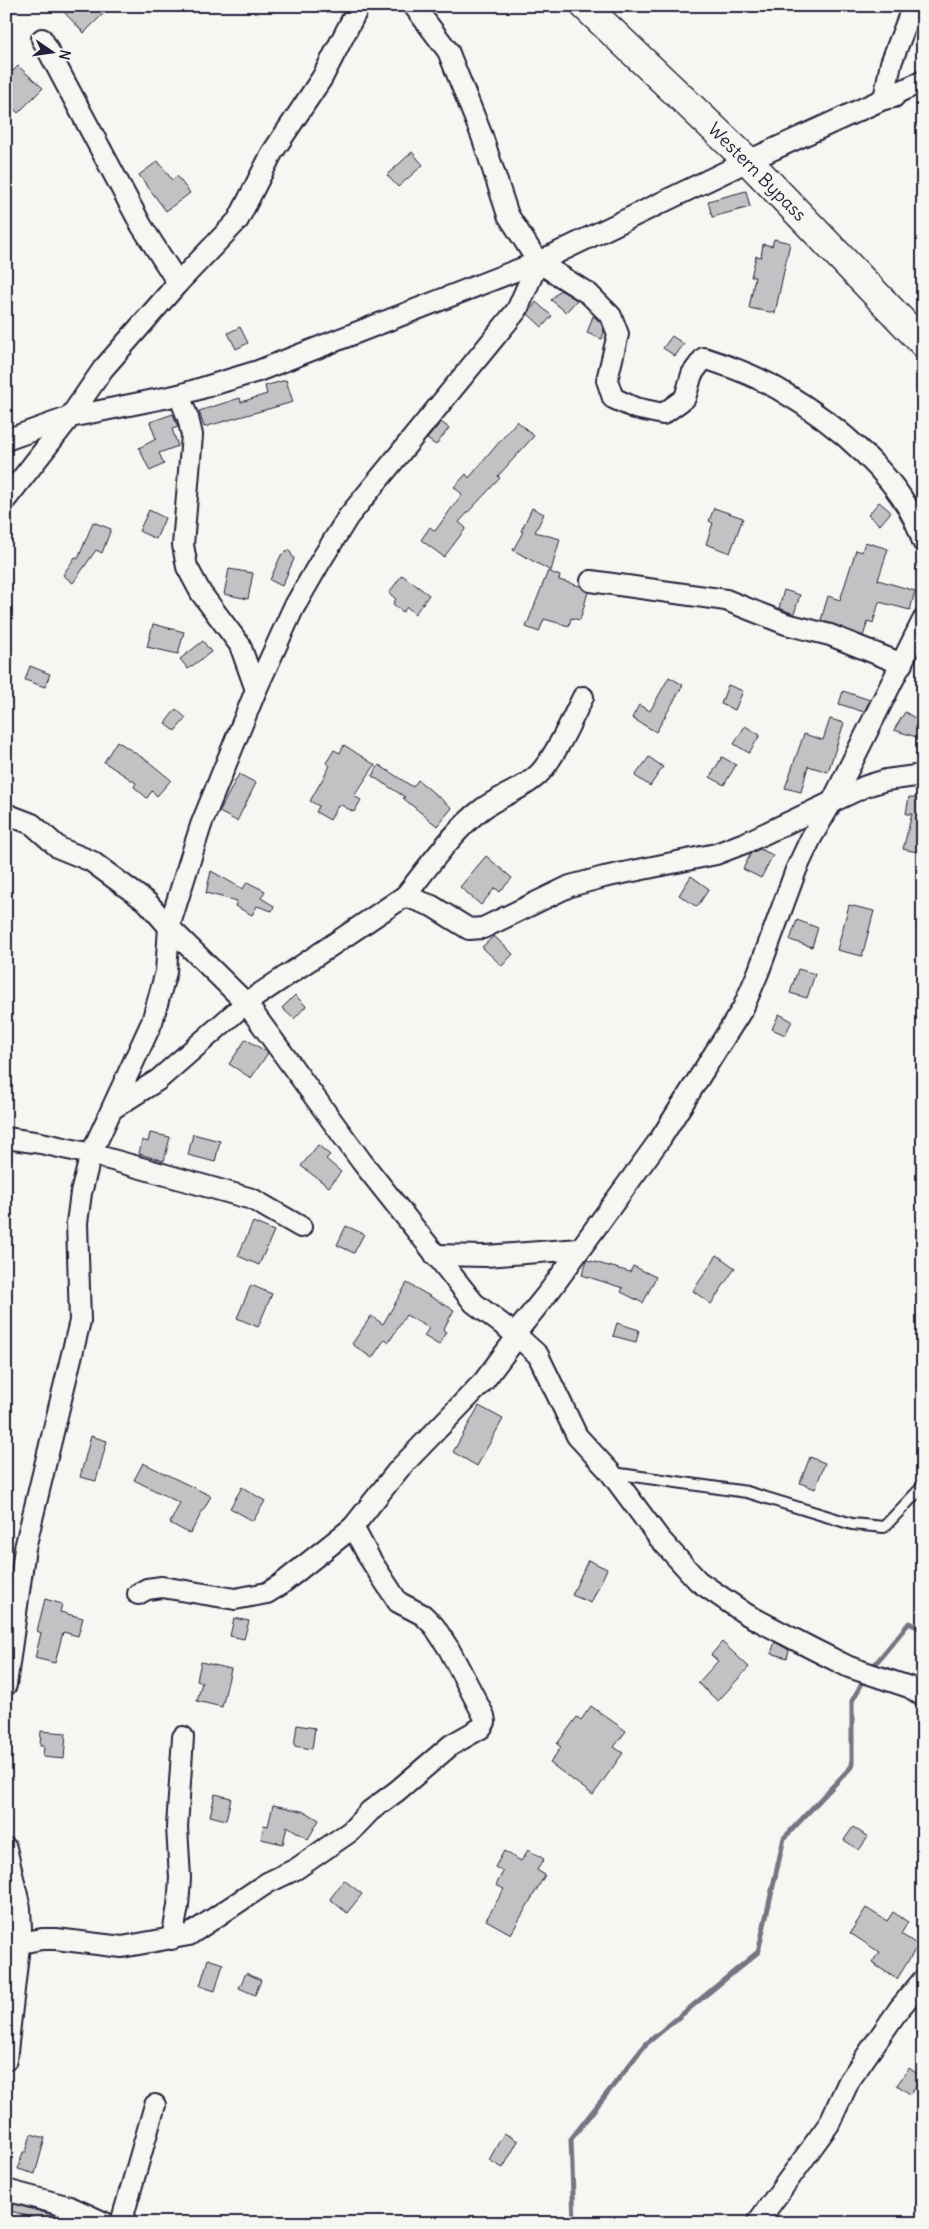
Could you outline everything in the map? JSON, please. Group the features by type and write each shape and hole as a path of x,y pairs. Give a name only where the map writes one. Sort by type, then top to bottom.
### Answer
{"main road":[{"name":"Western Bypass","path":"585,6 748,161 923,343"}],"street":[{"path":"6,499 70,417 103,369 178,283 238,220 272,153 322,78 359,6"},
{"path":"414,6 448,51 482,136 508,215 538,262 589,294 611,316 618,334 607,380 613,398 635,408 664,414 685,398 692,374 704,358 777,388 816,413 848,439 875,467 900,496 917,523 923,542"},
{"path":"884,99 891,62 913,6"},
{"path":"42,39 141,225 178,283"},
{"path":"6,440 70,417 179,395 258,371 538,262 748,161 923,81"},
{"path":"884,99 923,92"},
{"path":"6,1686 25,1548 80,1321 77,1223 81,1193 91,1154 152,1022 166,972 169,927 198,832 256,690 293,609 348,517 517,310 538,262"},
{"path":"179,395 192,435 183,545 187,567 201,593 240,645 256,690"},
{"path":"590,581 726,600 786,624 830,635 902,664"},
{"path":"138,1594 147,1589 162,1587 235,1599 267,1593 333,1545 353,1527 399,1468 484,1381 514,1341 515,1334 552,1289 661,1138 743,1008 796,870 923,620"},
{"path":"112,1109 158,1080 246,1003 405,896 464,825 480,810 532,780 543,769 554,754 583,698"},
{"path":"405,896 432,906 469,929 483,928 570,886 604,877 716,854 748,842 833,800 866,786 886,780 923,776"},
{"path":"6,814 32,824 59,848 91,861 148,902 169,927 246,1003 362,1162 474,1303 515,1334 538,1355 577,1436 610,1472 660,1538 698,1580 746,1614 852,1668 909,1687 923,1696"},
{"path":"6,1138 41,1143 91,1154 252,1199 301,1227"},
{"path":"435,1255 486,1256 580,1249"},
{"path":"20,1943 56,1938 122,1947 189,1935 267,1883 296,1869 351,1831 370,1811 405,1785 451,1745 481,1728 485,1722 484,1716 449,1649 434,1626 423,1615 398,1602 370,1559 353,1527"},
{"path":"172,1938 178,1906 180,1878 177,1828 183,1737"},
{"path":"6,1848 20,1908 20,1943 6,2060"},
{"path":"757,2223 829,2124 849,2081 899,2009 923,1980"},
{"path":"121,2223 155,2105"},
{"path":"6,2190 70,2207 105,2223"}],"lane":[{"path":"610,1472 747,1492 852,1524 884,1527 923,1486"}],"building":[{"path":"58,6 111,6 84,33"},
{"path":"6,63 13,71 18,66 43,88 18,113 6,101"},
{"path":"412,152 423,165 398,187 387,175"},
{"path":"158,161 172,180 177,176 190,193 166,211 139,175"},
{"path":"746,191 750,207 712,217 708,201"},
{"path":"774,239 790,243 775,313 749,308 755,277 751,277 756,256 761,257 763,244 772,246"},
{"path":"560,290 577,300 566,312 551,300"},
{"path":"536,302 552,316 542,327 528,314"},
{"path":"593,316 601,323 604,332 602,339 587,333"},
{"path":"240,327 248,343 236,349 228,333"},
{"path":"672,336 684,344 675,356 663,348"},
{"path":"286,380 293,402 204,427 199,411 240,398 241,402 267,394 265,386"},
{"path":"173,414 178,427 172,429 178,446 159,453 164,464 150,471 139,448 156,439 150,422"},
{"path":"517,421 534,436 498,476 500,478 459,522 466,528 444,557 421,540 430,527 435,531 462,494 454,487 466,474 469,478"},
{"path":"441,422 449,428 436,445 427,439"},
{"path":"879,502 891,512 880,525 868,515"},
{"path":"532,508 544,514 535,532 560,539 551,571 513,550 523,532 521,531"},
{"path":"714,508 743,518 730,553 706,544 713,523 709,521"},
{"path":"149,510 165,518 156,539 139,531"},
{"path":"93,522 111,529 102,553 96,550 73,583 63,575 75,557 78,559"},
{"path":"865,542 888,549 878,580 915,591 910,610 879,602 873,623 868,621 863,636 821,620 828,596 840,600 856,550 862,552"},
{"path":"289,550 294,559 282,586 270,580 281,555"},
{"path":"229,569 253,573 248,599 224,594"},
{"path":"548,571 560,576 559,580 580,586 588,592 580,620 571,618 569,626 544,619 539,632 526,627"},
{"path":"402,575 429,595 415,614 407,607 403,612 393,604 396,599 389,593"},
{"path":"784,590 800,595 794,614 779,608"},
{"path":"153,624 184,632 178,654 147,647"},
{"path":"203,641 211,652 188,669 180,659"},
{"path":"30,666 50,674 45,687 25,680"},
{"path":"669,677 683,685 656,732 632,718 639,705 650,711"},
{"path":"728,685 743,691 735,710 721,704"},
{"path":"843,691 870,700 864,712 839,704"},
{"path":"176,709 186,718 175,731 165,723"},
{"path":"905,712 923,723 923,739 894,730"},
{"path":"830,719 844,723 828,772 808,766 801,792 785,788 804,734 823,740"},
{"path":"745,726 760,735 749,753 734,744"},
{"path":"117,741 149,762 171,780 157,796 152,791 147,798 134,787 136,783 104,762"},
{"path":"344,745 375,765 354,796 361,800 354,812 339,804 330,820 316,812 319,806 310,801 330,766 326,763 334,750 340,753"},
{"path":"649,757 663,767 650,786 635,776"},
{"path":"722,757 736,765 724,785 710,777"},
{"path":"379,765 413,787 418,780 452,808 437,826 403,798 405,797 372,776"},
{"path":"239,774 256,783 237,821 219,812"},
{"path":"918,792 923,792 923,842 919,841 917,852 903,849 912,814 906,814 909,797 916,798"},
{"path":"760,849 773,855 761,878 743,869 751,853"},
{"path":"486,856 512,878 500,892 495,888 481,905 460,887"},
{"path":"211,871 243,889 247,882 265,891 261,898 274,906 272,911 257,906 252,915 235,906 237,901 206,893"},
{"path":"691,876 709,889 697,907 679,895"},
{"path":"849,905 874,911 862,956 837,950"},
{"path":"797,920 818,928 812,947 790,940"},
{"path":"494,936 513,954 502,966 482,947"},
{"path":"798,969 815,974 807,998 790,993"},
{"path":"295,995 306,1006 294,1019 282,1008"},
{"path":"779,1014 792,1021 785,1035 772,1029"},
{"path":"246,1039 268,1053 251,1078 229,1064"},
{"path":"150,1133 170,1137 164,1161 139,1154 142,1140 148,1142"},
{"path":"193,1134 220,1141 215,1162 188,1155"},
{"path":"318,1145 330,1155 326,1159 341,1172 329,1187 301,1166"},
{"path":"253,1222 274,1231 259,1265 238,1256"},
{"path":"346,1226 364,1234 354,1253 337,1245"},
{"path":"717,1255 735,1268 711,1304 693,1291"},
{"path":"587,1260 630,1272 633,1266 656,1277 643,1303 621,1292 623,1288 582,1275"},
{"path":"407,1283 454,1310 443,1330 446,1332 439,1345 424,1336 429,1328 406,1315 389,1342 385,1339 372,1358 352,1344 371,1316 383,1324"},
{"path":"251,1285 272,1294 258,1327 237,1318"},
{"path":"617,1323 639,1330 636,1342 613,1336"},
{"path":"479,1406 503,1419 477,1466 453,1452"},
{"path":"91,1436 107,1441 96,1481 80,1477"},
{"path":"810,1457 825,1463 815,1489 800,1483"},
{"path":"143,1463 211,1496 190,1534 170,1523 180,1503 134,1480"},
{"path":"242,1487 265,1501 253,1521 230,1508"},
{"path":"588,1560 607,1569 591,1603 572,1595"},
{"path":"45,1599 62,1604 60,1612 83,1618 78,1636 63,1632 55,1663 35,1658 41,1633 37,1631"},
{"path":"234,1618 249,1621 244,1639 230,1636"},
{"path":"722,1642 749,1667 718,1701 698,1683 718,1661 711,1655"},
{"path":"775,1642 789,1650 787,1658 771,1653"},
{"path":"201,1662 231,1669 222,1707 197,1701 202,1682 197,1680"},
{"path":"591,1706 626,1731 614,1747 623,1753 593,1795 550,1763 561,1747 557,1744 577,1717 581,1720"},
{"path":"297,1725 315,1728 312,1749 294,1746"},
{"path":"41,1731 66,1733 64,1759 43,1757 44,1746 40,1746"},
{"path":"215,1794 231,1798 226,1820 210,1816"},
{"path":"273,1805 306,1812 319,1820 308,1839 287,1826 283,1844 261,1839 264,1825 268,1826"},
{"path":"853,1827 868,1837 859,1850 844,1840"},
{"path":"528,1850 544,1859 537,1870 545,1875 511,1934 486,1920 504,1889 496,1885 503,1872 495,1867 504,1851 521,1861"},
{"path":"344,1880 362,1894 347,1913 330,1899"},
{"path":"866,1908 887,1921 893,1912 908,1922 901,1934 918,1945 897,1979 872,1963 879,1952 850,1933"},
{"path":"208,1959 223,1964 215,1991 200,1986"},
{"path":"246,1973 261,1980 255,1995 239,1988"},
{"path":"909,2068 922,2077 910,2094 897,2085"},
{"path":"504,2133 518,2141 503,2168 489,2160"},
{"path":"31,2134 45,2138 35,2174 18,2169 23,2152 26,2152"},
{"path":"13,2204 57,2216 55,2223 49,2223 11,2211"}],"waterway":[{"path":"871,1669 909,1623 923,1630"},
{"path":"574,2223 571,2139 646,2044 758,1952 784,1838 852,1766 852,1701 865,1678"}]}
